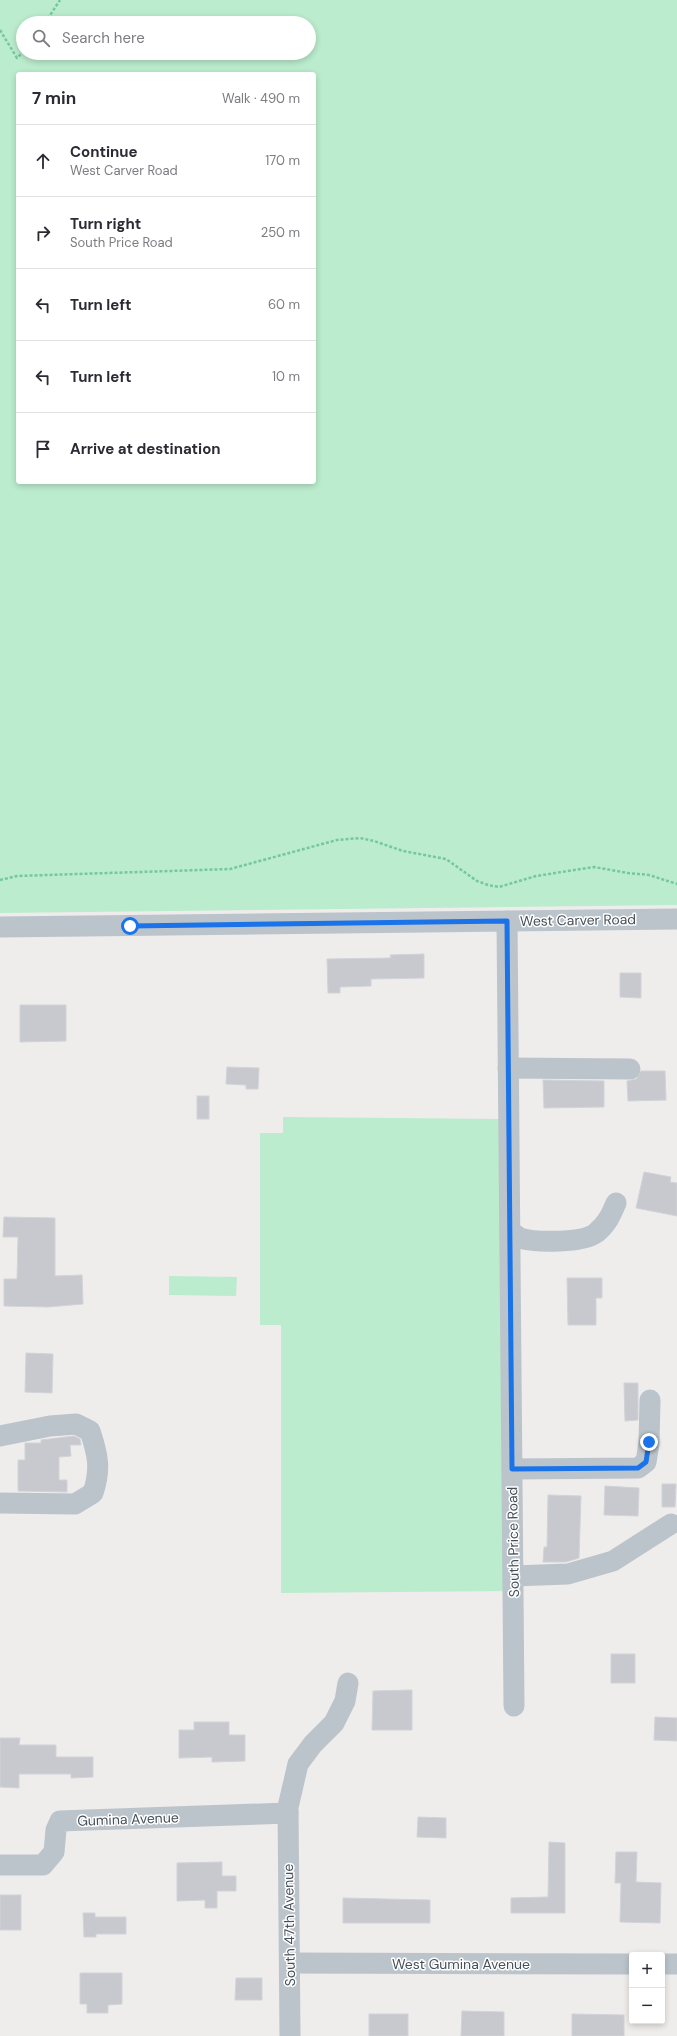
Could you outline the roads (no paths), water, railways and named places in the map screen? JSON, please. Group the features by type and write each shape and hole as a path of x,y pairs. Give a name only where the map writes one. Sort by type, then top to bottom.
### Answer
{"street":[{"name":"West Carver Road","path":"0,927 677,919"},
{"name":"South Price Road","path":"507,921 514,1706"},
{"path":"508,1068 630,1069"},
{"path":"510,1231 520,1238 534,1240 574,1240 595,1234 608,1221 616,1203"},
{"path":"512,1469 638,1468 646,1462 649,1442 650,1400"},
{"path":"0,1436 50,1426 76,1424 90,1431 97,1454 98,1478 93,1493 75,1504 0,1502"},
{"path":"513,1576 568,1574 614,1561 671,1524"},
{"name":"South 47th Avenue","path":"290,2036 288,1813 298,1764 334,1723 345,1701 348,1683"},
{"name":"Gumina Avenue","path":"0,1865 43,1865 54,1852 56,1830 60,1821 288,1813"},
{"name":"West Gumina Avenue","path":"290,1963 629,1964"},
{"path":"665,1964 677,1964"}]}
